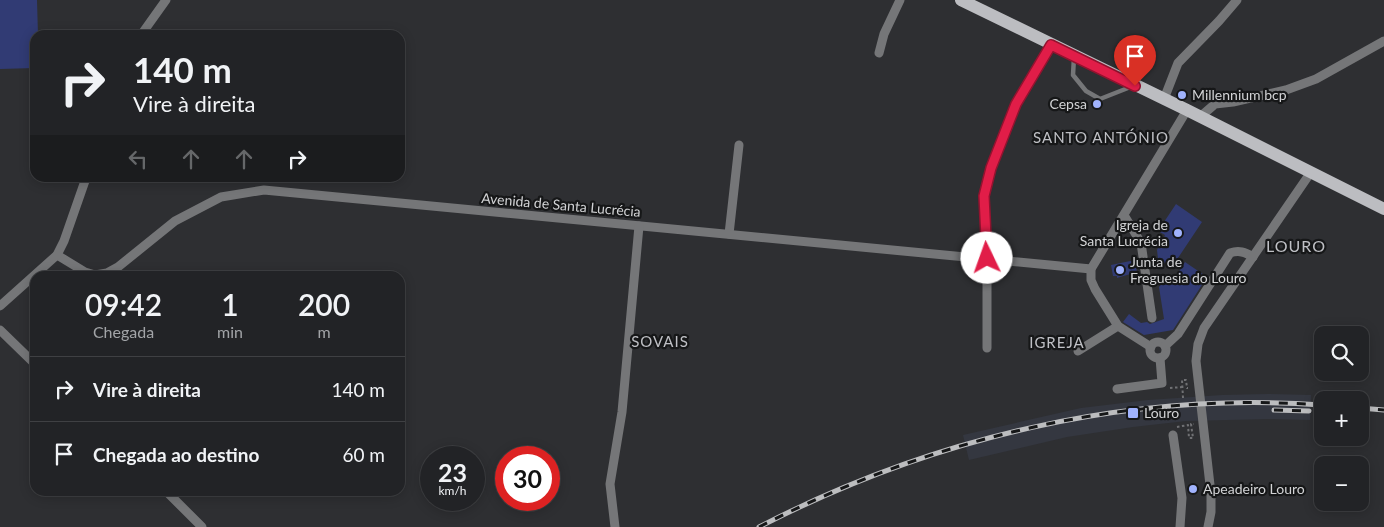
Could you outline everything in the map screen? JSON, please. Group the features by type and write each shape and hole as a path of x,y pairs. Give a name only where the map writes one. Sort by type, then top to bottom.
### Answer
{"main road":[{"path":"961,0 1187,110 1384,210"}],"street":[{"path":"145,30 166,0"},
{"path":"879,53 884,34 900,0"},
{"path":"1164,99 1178,63 1219,22 1237,0"},
{"path":"1200,117 1215,104 1286,90 1316,80 1384,41"},
{"path":"988,348 984,196 991,168 1016,104 1051,45"},
{"path":"1151,347 1118,326 1095,289 1091,280 1091,269 1187,110"},
{"path":"729,234 740,145"},
{"path":"1208,527 1212,494 1196,361 1198,344 1204,328 1311,172"},
{"path":"39,271 57,255 64,241 85,182"},
{"name":"Avenida de Santa Lucrécia","path":"111,271 175,221 220,197 264,190 1091,269"},
{"path":"1124,215 1141,242 1152,318"},
{"path":"615,527 610,484 622,412 639,226"},
{"path":"1165,346 1178,334 1230,254 1236,251 1245,252 1253,257"},
{"name":"Avenida de Santa Lucrécia","path":"57,255 83,271"},
{"path":"0,306 30,279"},
{"path":"1078,351 1118,326"},
{"path":"0,330 30,359"},
{"path":"1151,347 1157,343 1165,346"},
{"path":"1160,358 1166,353 1165,346"},
{"path":"1151,347 1152,355 1160,358"},
{"path":"1117,389 1162,383 1160,358"},
{"path":"1173,435 1182,498 1180,527"},
{"path":"171,496 202,527"}],"lane":[{"path":"1074,56 1073,75 1086,91 1100,98 1135,86"}],"path":[{"path":"1184,398 1182,380 1186,380 1187,388 1191,388"},
{"path":"1188,425 1190,438 1193,438 1191,424 1195,424"}],"shaded area":[{"path":"1267,394 1311,395 1310,420 1186,421 1133,427 1067,437 969,460 963,435 1081,408 1148,400"}],"building":[{"path":"0,0 37,0 38,30 30,30 30,68 0,69"},
{"name":"Igreja de Santa Lucrécia","path":"1176,204 1202,222 1176,261 1166,264 1158,259 1157,250 1165,235 1158,231"},
{"path":"1135,260 1137,272 1117,278 1117,276 1113,276 1111,265"},
{"path":"1185,262 1207,277 1173,330 1144,335 1123,322 1129,314 1141,323 1147,322 1150,324 1164,319 1159,287 1163,281 1185,277 1178,273"}],"railway":[{"path":"759,527 825,496 893,468 962,446 1032,427 1104,414 1176,406 1249,403 1314,405"},
{"path":"1369,409 1384,410"},
{"path":"1274,410 1309,411"}],"place":[{"name":"Millennium bcp","path":"1182,95"},
{"name":"Cepsa","path":"1097,104"},
{"name":"Igreja de Santa Lucrécia","path":"1178,233"},
{"name":"Junta de Freguesia do Louro","path":"1120,270"},
{"name":"Louro","path":"1133,413"},
{"name":"Apeadeiro Louro","path":"1193,489"}],"district":[{"name":"SANTO ANTÓNIO","path":"1101,138"},
{"name":"LOURO","path":"1296,246"},
{"name":"SOVAIS","path":"660,342"},
{"name":"IGREJA","path":"1057,343"}],"route":[{"path":"987,258 984,196 991,168 1016,104 1051,45 1135,86"}]}
